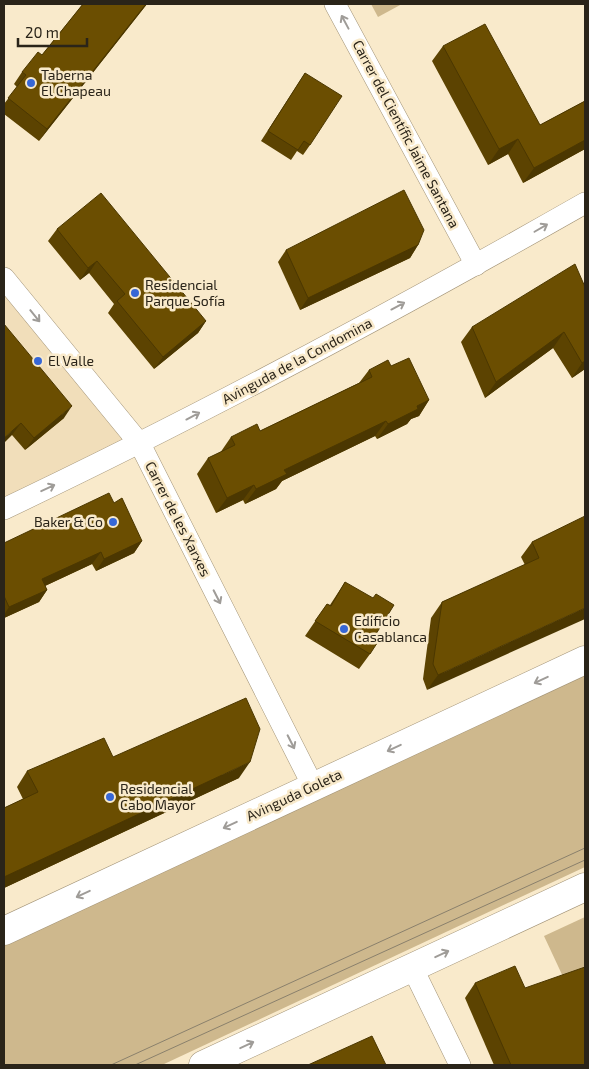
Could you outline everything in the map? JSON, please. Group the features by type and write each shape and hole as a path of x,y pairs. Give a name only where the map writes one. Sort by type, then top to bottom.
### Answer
{"main road":[{"name":"Avinguda Goleta","path":"4,931 585,660"},
{"path":"203,1065 585,886"}],"street":[{"name":"Carrer del Científic Jaime Santana","path":"335,4 476,265"},
{"name":"Avinguda de la Condomina","path":"4,509 140,444 476,265 585,203"},
{"name":"Carrer de les Xarxes","path":"4,278 140,444 313,786"},
{"path":"412,967 460,1065"}],"shaded area":[{"path":"371,4 402,4 378,17"},
{"name":"El Valle","path":"4,278 140,444 4,509"},
{"path":"585,671 585,867 162,1065 4,1065 4,944"},
{"path":"585,917 585,971 565,981 544,936"}],"building":[{"path":"83,4 146,4 47,129 8,98 26,75 22,72 38,52 42,55"},
{"path":"485,24 540,125 585,101 585,140 534,168 518,139 499,149 443,46"},
{"path":"305,73 342,96 310,145 304,141 298,150 268,131"},
{"path":"404,190 424,230 418,245 308,298 286,250"},
{"name":"Residencial Parque Sofía","path":"101,193 206,321 163,357 117,301 125,294 97,261 88,268 57,229"},
{"path":"575,264 585,287 585,361 582,363 564,332 496,382 472,327"},
{"path":"4,324 72,406 34,438 21,423 4,438"},
{"path":"409,358 429,400 417,406 418,409 388,424 386,421 284,470 287,474 256,489 254,485 227,498 208,458 235,445 231,437 257,424 260,431 372,377 369,370 388,360 391,366"},
{"path":"109,493 114,503 122,498 142,541 104,559 101,552 42,579 47,590 9,607 4,596 4,543"},
{"path":"585,516 585,608 438,675 433,664 442,602 539,558 532,542"},
{"path":"345,582 373,598 376,594 394,605 376,634 381,637 370,654 315,621 327,604 331,606"},
{"name":"Residencial Cabo Mayor","path":"246,698 260,729 250,762 4,877 4,808 38,792 27,771 104,738 113,757"},
{"path":"515,966 525,988 585,967 585,1065 511,1065 475,983"},
{"path":"372,1036 386,1065 308,1065"}],"tram line":[{"path":"111,1065 585,848"},
{"path":"135,1065 585,860"}],"place":[{"name":"Taberna El Chapeau","path":"31,83"},
{"name":"Residencial Parque Sofía","path":"135,293"},
{"name":"El Valle","path":"38,361"},
{"name":"Baker & Co","path":"113,522"},
{"name":"Edificio Casablanca","path":"344,629"},
{"name":"Residencial Cabo Mayor","path":"110,797"}]}
